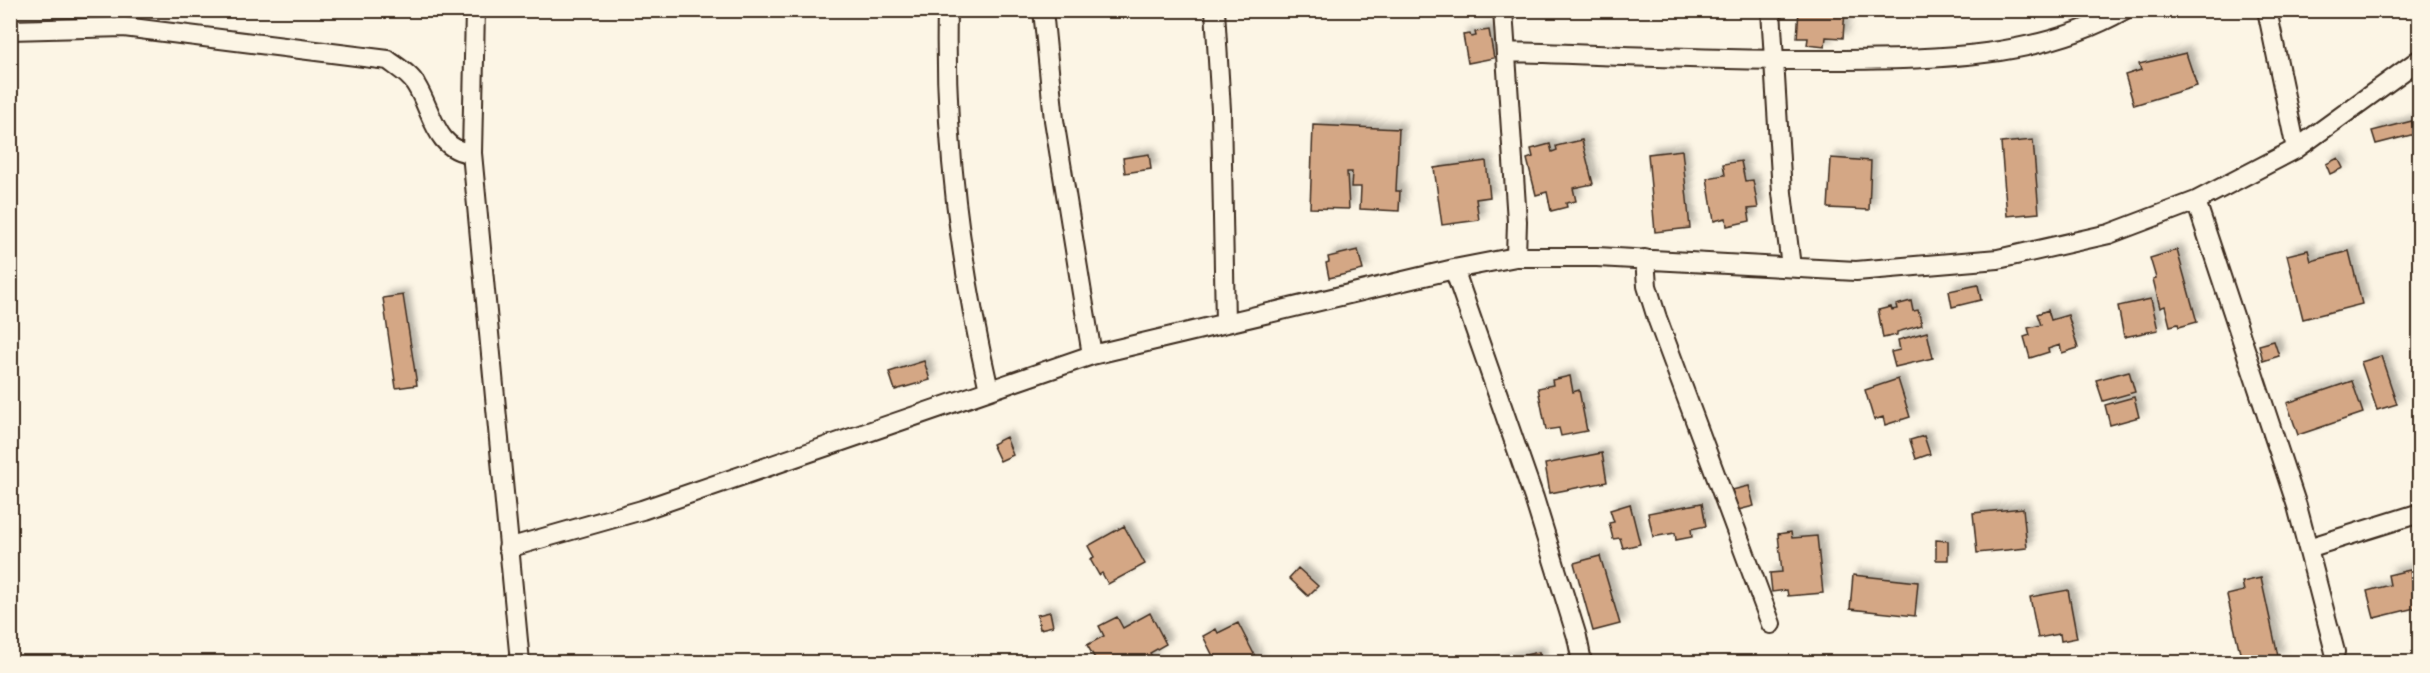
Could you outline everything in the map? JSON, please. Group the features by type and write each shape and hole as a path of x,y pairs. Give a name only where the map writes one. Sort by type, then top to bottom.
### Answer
{"street":[{"path":"475,10 472,153 520,663"},
{"path":"947,10 946,64 956,217 973,318 989,390"},
{"path":"1042,10 1054,120 1092,355"},
{"path":"1215,10 1221,110 1225,323"},
{"path":"1503,10 1517,221 1516,258"},
{"path":"1772,10 1782,193 1791,267"},
{"path":"1506,51 1774,60 1936,58 2008,49 2062,38 2100,24 2124,10"},
{"path":"2266,10 2296,149"},
{"path":"10,30 124,27 388,60 415,82 444,142 459,152 472,153"},
{"path":"508,548 642,510 1092,355 1454,269 1516,258 1645,259 1856,271 1998,259 2109,234 2196,201 2296,149 2420,59"},
{"path":"2196,201 2297,506 2335,652"},
{"path":"1645,259 1647,286 1657,318 1771,624"},
{"path":"1454,269 1537,508 1577,637 1582,663"},
{"path":"2308,548 2420,513"}],"building":[{"path":"1799,10 1845,10 1843,38 1826,37 1825,47 1807,45 1808,38 1797,38"},
{"path":"1489,30 1494,58 1468,63 1463,35 1470,34 1471,37 1476,36 1475,32"},
{"path":"2186,53 2197,86 2134,105 2125,75 2141,70 2139,64"},
{"path":"2412,121 2415,134 2376,144 2372,131"},
{"path":"1313,125 1399,129 1396,191 1400,191 1399,211 1360,209 1361,187 1351,187 1352,172 1347,172 1349,209 1310,208"},
{"path":"1582,140 1593,184 1573,188 1576,201 1566,203 1567,207 1551,211 1547,192 1536,195 1527,159 1533,157 1531,149 1550,144 1552,152 1557,150 1556,146"},
{"path":"2033,140 2039,213 2007,216 2001,143"},
{"path":"1682,150 1690,228 1655,232 1648,154"},
{"path":"1149,154 1151,169 1125,173 1123,158"},
{"path":"1831,158 1871,161 1869,210 1828,208"},
{"path":"2338,158 2343,168 2330,174 2326,164"},
{"path":"1486,161 1490,197 1476,199 1479,220 1442,225 1434,168"},
{"path":"1741,161 1745,181 1753,180 1758,208 1748,209 1750,221 1727,226 1726,218 1714,221 1707,178 1725,175 1723,164"},
{"path":"1358,250 1363,270 1329,278 1326,263 1329,262 1328,257"},
{"path":"2177,250 2197,322 2179,327 2178,324 2170,326 2165,306 2160,308 2153,279 2156,278 2150,258"},
{"path":"2308,250 2311,261 2349,251 2362,304 2303,319 2287,255"},
{"path":"1978,285 1981,300 1952,307 1949,291"},
{"path":"403,295 417,385 396,388 383,298"},
{"path":"2151,299 2158,330 2124,337 2118,306"},
{"path":"1911,301 1913,311 1918,310 1922,325 1883,338 1878,310 1891,307 1892,310 1897,309 1896,305"},
{"path":"2048,310 2051,320 2068,315 2078,348 2062,353 2060,345 2048,349 2049,352 2030,358 2024,337 2030,335 2028,328 2041,325 2037,314"},
{"path":"1927,332 1933,358 1895,367 1891,352 1900,350 1898,340"},
{"path":"2274,341 2279,356 2263,361 2259,345"},
{"path":"2381,356 2397,404 2377,410 2361,362"},
{"path":"924,361 930,380 895,390 889,372"},
{"path":"2129,371 2135,392 2103,401 2096,380"},
{"path":"1570,376 1573,392 1579,390 1587,431 1561,436 1559,428 1546,430 1538,388 1553,385 1552,380"},
{"path":"1898,379 1910,417 1885,425 1883,417 1874,420 1865,390"},
{"path":"2352,381 2363,413 2298,435 2287,403"},
{"path":"2134,397 2139,417 2110,425 2105,405"},
{"path":"1924,436 1930,454 1916,459 1910,440"},
{"path":"1006,437 1013,455 1000,461 992,444"},
{"path":"1602,453 1607,482 1550,493 1545,464"},
{"path":"1749,486 1754,506 1738,510 1732,490"},
{"path":"1702,503 1706,526 1691,529 1692,537 1676,540 1675,533 1653,537 1648,513"},
{"path":"1630,504 1640,544 1623,548 1620,538 1613,539 1609,523 1614,522 1610,510"},
{"path":"2023,508 2027,548 1977,553 1973,513"},
{"path":"1124,526 1145,564 1108,584 1102,573 1099,575 1090,559 1094,557 1088,546"},
{"path":"1791,532 1792,538 1817,536 1823,593 1788,596 1787,590 1772,592 1770,573 1782,572 1778,534"},
{"path":"1936,540 1948,541 1948,560 1936,560"},
{"path":"1600,556 1620,624 1593,631 1574,563"},
{"path":"1298,568 1318,586 1308,596 1289,578"},
{"path":"2410,570 2419,607 2374,618 2367,591 2390,585 2388,575"},
{"path":"1853,575 1918,582 1915,616 1850,609"},
{"path":"2261,578 2278,656 2242,662 2227,595 2244,591 2242,582"},
{"path":"2068,590 2077,638 2061,641 2060,634 2038,638 2030,597"},
{"path":"1050,612 1053,626 1040,629 1037,615"},
{"path":"1150,613 1166,644 1150,653 1153,658 1146,662 1097,662 1087,645 1104,636 1099,626 1117,617 1123,628"},
{"path":"1238,623 1258,662 1216,662 1203,636 1216,629 1218,633"},
{"path":"1539,652 1541,662 1494,662"}]}
